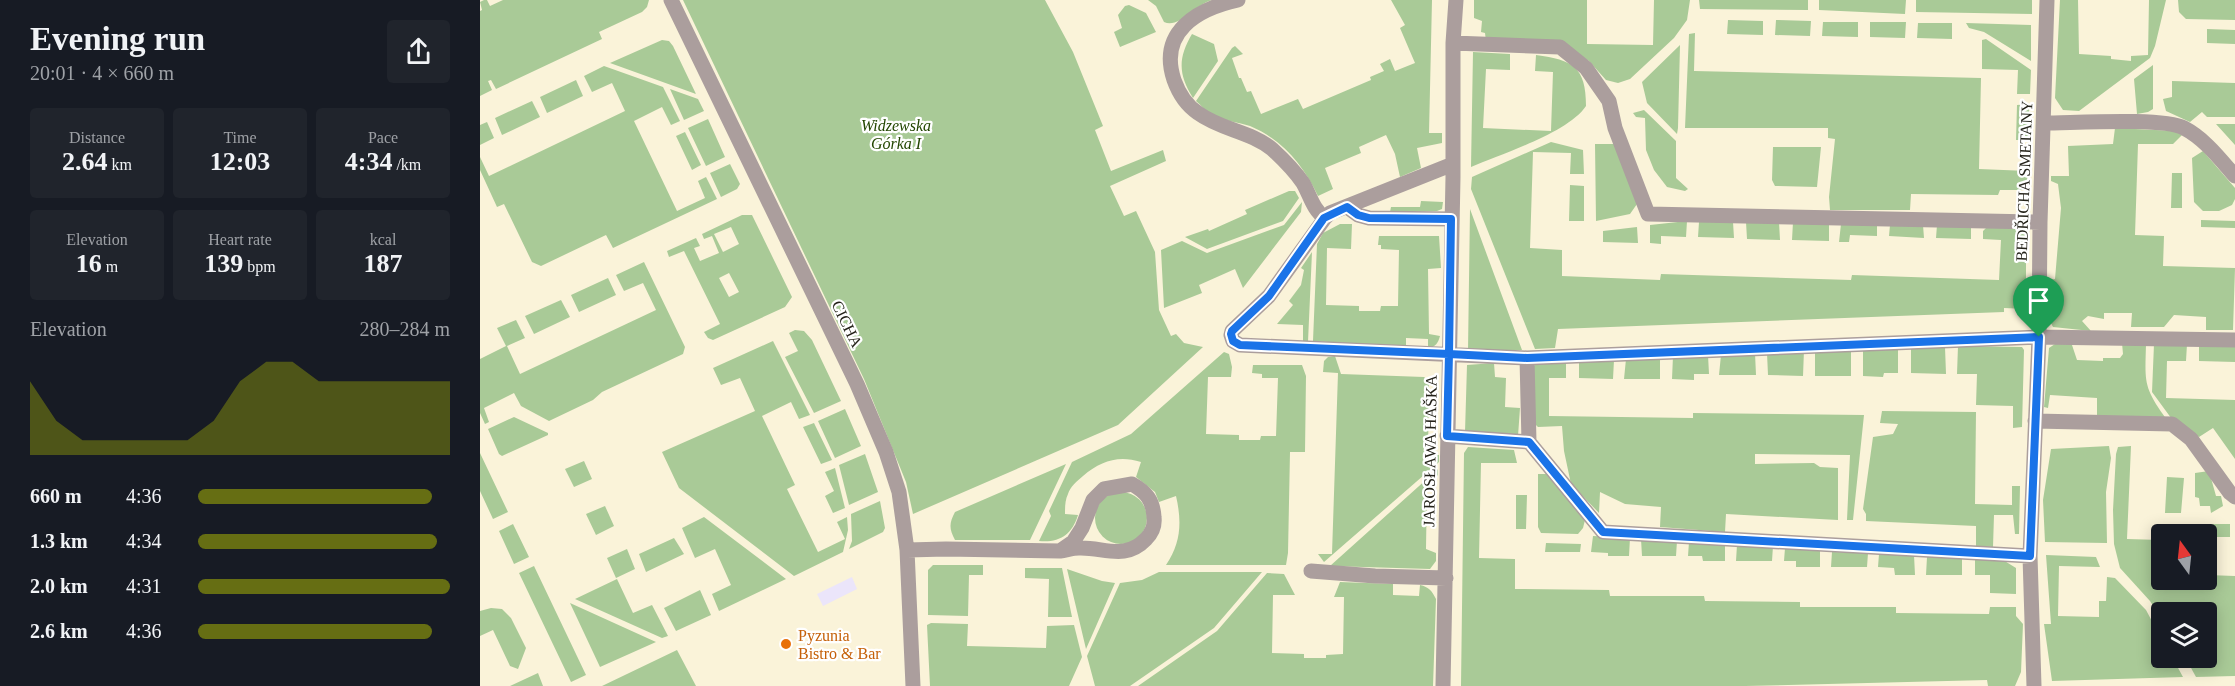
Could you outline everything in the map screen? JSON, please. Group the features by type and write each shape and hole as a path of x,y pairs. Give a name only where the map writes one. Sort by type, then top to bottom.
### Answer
{"street":[{"name":"CICHA","path":"671,0 857,384 886,452 899,492 907,550 913,686"},
{"path":"1238,0 1198,14 1174,37 1171,57 1178,89 1198,114 1253,137 1286,161 1303,184 1318,213 1324,218"},
{"name":"JAROSŁAWA HAŠKA","path":"1443,686 1453,164 1453,43 1456,0"},
{"name":"BEDŘICHA SMETANY","path":"2034,686 2030,556 2039,337 2047,0"},
{"path":"1453,43 1560,47 1586,68 1609,101 1615,128 1648,214 2040,222"},
{"path":"2044,123 2154,122 2182,127 2208,145 2235,176"},
{"path":"1453,164 1324,218 1269,296 1232,331 1233,341 1240,345 1527,358 2039,337 2235,340"},
{"path":"1347,207 1358,215 1369,218 1451,219"},
{"path":"1527,358 1529,442 1603,532 2030,556"},
{"path":"2035,421 2172,424 2191,439 2235,497"},
{"path":"1447,436 1529,442"},
{"path":"907,550 1060,551 1078,548 1121,552 1138,546 1149,536 1155,523 1149,496 1132,484 1104,489 1094,500 1073,542 1060,551"},
{"path":"1311,571 1446,578"}],"shaded area":[{"path":"852,577 857,589 823,606 817,594"}],"green space":[{"path":"487,0 490,6 503,0 649,0 642,12 599,32 602,39 496,89 491,80 488,81 492,90 480,96 480,11 482,10 480,2"},
{"name":"Widzewska Górka I","path":"683,0 1045,0 1073,52 1103,126 1095,130 1111,171 1163,150 1166,161 1110,186 1124,216 1136,211 1155,252 1159,310 1171,336 1176,334 1184,343 1203,347 1118,425 913,514 906,482 864,379"},
{"path":"1148,0 1212,0 1170,23 1164,22 1156,6"},
{"path":"1391,0 1432,0 1429,133 1442,133 1442,143 1417,148 1421,168 1400,177 1395,154 1386,135 1359,147 1361,153 1325,168 1333,189 1318,196 1299,164 1272,138 1250,126 1214,116 1196,101 1235,46 1243,54 1232,58 1239,78 1247,92 1251,91 1261,114 1298,99 1303,109 1371,80 1370,77 1384,71 1380,64 1390,59 1395,71 1415,63 1400,28 1405,25"},
{"path":"1474,0 1587,0 1587,44 1653,45 1654,0 1690,0 1687,20 1674,38 1630,79 1618,83 1606,80 1589,61 1567,47 1486,41 1485,33 1481,32 1482,21 1474,18"},
{"path":"1699,0 1808,0 1808,10 1700,9"},
{"path":"1819,0 1906,0 1905,14 1819,10"},
{"path":"1916,0 2032,0 2032,14 1916,12"},
{"path":"2060,0 2078,0 2079,54 2111,56 2111,59 2131,61 2131,56 2148,55 2149,0 2166,0 2150,58 2079,111 2063,110 2055,98"},
{"path":"2178,0 2235,0 2235,20 2186,19 2179,12"},
{"path":"1129,5 1146,13 1156,32 1120,47 1114,32 1122,28 1118,15 1125,6"},
{"path":"1728,20 1763,21 1763,35 1727,34"},
{"path":"1776,20 1811,21 1810,36 1775,35"},
{"path":"1823,22 1858,22 1858,37 1822,36"},
{"path":"1870,22 1906,22 1905,38 1870,37"},
{"path":"1918,23 1952,23 1952,39 1917,38"},
{"path":"1966,23 2031,25 2031,61 1984,32 1969,28"},
{"path":"2207,29 2235,30 2235,44 2207,43"},
{"path":"1695,33 1694,71 1981,78 1979,169 2028,171 2026,190 2000,190 1998,195 1911,194 1910,210 1830,210 1829,197 1835,139 1828,138 1828,128 1685,128 1689,34"},
{"path":"1192,34 1214,44 1218,61 1193,98 1182,74 1182,58"},
{"path":"1986,39 2031,70 2030,94 2017,94 2018,70 1982,69 1982,40"},
{"path":"662,40 669,41 673,46 696,94 610,63"},
{"path":"1680,45 1677,134 1647,103 1642,82"},
{"path":"1473,52 1510,54 1510,70 1486,69 1483,128 1551,131 1553,72 1535,71 1536,55 1568,63 1575,68 1583,82 1586,106 1577,116 1550,134 1471,167"},
{"path":"2153,65 2153,109 2137,114 2134,79"},
{"path":"604,66 663,87 680,121 671,125 662,107 634,121 677,211 705,198 698,181 706,177 717,199 613,248 606,235 541,266 532,262 504,204 497,207 480,170 480,157 489,176 625,111 612,83 592,92 584,76"},
{"path":"576,80 583,96 547,113 540,97"},
{"path":"2172,81 2235,83 2235,117 2207,117 2202,112 2190,122 2166,111 2163,99 2172,97"},
{"path":"670,89 698,99 704,111 684,120"},
{"path":"532,101 540,117 502,135 495,118"},
{"path":"2029,104 2029,140 2016,140 2017,105"},
{"path":"1644,110 1676,141 1676,178 1688,189 1685,191 1667,187 1654,170 1646,150 1645,118 1636,117 1633,113"},
{"path":"708,119 725,157 706,166 688,128"},
{"path":"487,122 494,138 480,145 480,125"},
{"path":"2216,124 2235,124 2235,145"},
{"path":"2115,128 2175,131 2182,135 2173,144 2138,144 2135,235 2164,236 2163,266 2235,268 2233,330 2206,330 2206,317 2174,315 2164,327 2131,327 2132,313 2104,313 2104,319 2088,316 2082,321 2091,331 2053,327 2048,317 2052,317 2053,295 2048,291 2049,280 2055,279 2061,208 2058,184 2051,181 2051,176 2069,176 2068,146 2113,144"},
{"path":"685,132 701,165 692,170 676,136"},
{"path":"1551,142 1583,150 1584,174 1570,174 1571,153 1533,152 1530,248 1562,250 1562,276 1660,280 1661,274 1851,280 1852,275 1999,280 2001,240 1983,239 1983,231 1988,226 2018,229 2026,235 2026,309 2004,308 2004,312 1558,329 1555,348 1535,349 1471,189 1472,177"},
{"path":"1595,144 1614,144 1637,204 1630,214 1596,221"},
{"path":"1773,147 1821,147 1817,187 1775,186 1772,180"},
{"path":"2203,151 2235,188 2235,199 2232,205 2219,211 2203,211 2194,202 2192,158"},
{"path":"730,164 740,184 737,189 721,197 710,173"},
{"path":"2172,173 2182,173 2182,208 2171,208"},
{"path":"1570,185 1584,186 1584,221 1569,221"},
{"path":"1289,191 1295,191 1299,198 1283,221 1207,249 1185,237 1208,229 1209,231 1247,214 1245,210"},
{"path":"1421,201 1443,202 1442,209 1390,212 1391,207 1420,207"},
{"path":"1302,202 1301,212 1243,288 1235,269 1199,285 1202,293 1164,308 1161,250 1182,241 1207,253 1284,225"},
{"path":"1470,209 1522,350 1468,351"},
{"path":"742,215 752,215 792,297 785,307 713,340 708,338 704,332 720,324 684,251 669,257 667,251 696,238 700,246 694,248 700,261 719,253 712,236 704,239 702,234","holes":["731,227 739,244 723,252 714,234","729,273 739,292 729,297 719,278"]},
{"path":"2201,220 2235,221 2235,228 2201,227"},
{"path":"1687,221 1686,237 1661,236 1661,244 1650,243 1650,225"},
{"path":"1699,222 1733,222 1734,238 1698,237"},
{"path":"1746,222 1779,222 1780,240 1747,239"},
{"path":"1793,222 1829,223 1829,241 1792,240"},
{"path":"1340,224 1352,224 1351,249 1327,248 1326,305 1359,306 1359,311 1380,311 1381,306 1398,306 1399,250 1381,249 1381,245 1378,245 1379,236 1439,236 1441,268 1428,269 1429,334 1440,336 1435,346 1428,348 1428,339 1406,338 1406,347 1313,341 1317,244 1323,233"},
{"path":"1841,224 1877,224 1877,236 1850,235 1849,242 1839,242"},
{"path":"1890,225 1923,225 1924,238 1889,236"},
{"path":"1937,225 1971,226 1971,239 1936,238"},
{"path":"1637,227 1638,243 1603,242 1603,231"},
{"path":"1312,252 1308,342 1303,342 1303,325 1277,324 1293,305 1289,301 1301,285 1304,270 1301,268"},
{"path":"644,262 685,347 683,354 602,392 593,400 549,421 521,406 514,393 484,408 489,422 485,424 480,413 480,359 506,346 497,328 516,320 525,338 507,346 520,374 656,310 643,283 624,291 616,275"},
{"path":"608,278 616,295 579,312 571,295"},
{"path":"561,300 570,317 534,334 525,316"},
{"path":"795,330 804,331 812,340 841,401 814,413 785,357 798,351 789,333"},
{"path":"773,341 810,415 799,419 791,402 762,416 795,485 787,489 818,552 845,539 837,522 847,517 848,530 843,552 794,576 679,488 662,452 755,411 740,378 721,385 713,368"},
{"path":"2122,343 2146,344 2147,384 2153,400 2167,420 2097,416 2097,398 2050,395 2048,408 2044,407 2049,348 2055,344 2072,345 2077,360 2103,361 2103,358 2120,358 2123,354"},
{"path":"2154,344 2187,344 2186,361 2167,361 2166,398 2235,400 2235,459 2213,428 2199,437 2174,422 2152,392"},
{"path":"2199,344 2235,345 2235,362 2199,361"},
{"path":"1958,346 2022,347 2024,350 2022,427 2013,428 2013,406 1976,405 1977,374 1957,374"},
{"path":"1911,347 1945,347 1946,374 1911,373"},
{"path":"1898,348 1898,373 1884,373 1883,377 1863,376 1863,349"},
{"path":"1851,349 1851,376 1815,376 1815,351"},
{"path":"1804,350 1803,376 1768,375 1767,353"},
{"path":"1224,352 1229,354 1232,367 1231,377 1208,377 1206,434 1239,435 1239,440 1260,440 1261,436 1276,436 1278,378 1262,378 1262,374 1252,373 1253,365 1302,365 1306,376 1305,452 1290,452 1286,565 1166,565 1175,549 1179,532 1176,496 1159,502 1155,492 1136,477 1141,462 1125,459 1103,463 1076,482 1069,491 1065,504 1065,514 1078,515 1072,528 1059,539 1039,541 1051,516 1049,511 1072,462 1131,434"},
{"path":"1755,353 1756,375 1719,375 1721,355"},
{"path":"1708,355 1709,374 1694,374 1694,380 1672,379 1673,356"},
{"path":"1335,356 1341,374 1424,377 1429,381 1428,454 1439,455 1439,462 1324,562 1318,554 1332,554 1338,373 1323,372 1324,361 1328,357"},
{"path":"1660,358 1660,379 1624,379 1626,359"},
{"path":"1614,360 1613,379 1579,378 1579,361"},
{"path":"1566,361 1566,378 1549,378 1549,416 1693,418 1693,413 1864,415 1853,520 1847,520 1850,455 1755,454 1755,464 1814,463 1820,467 1838,468 1838,520 1726,514 1725,532 1660,527 1661,507 1625,504 1600,492 1599,513 1571,484 1564,451 1562,426 1538,427 1532,421 1533,367 1537,362"},
{"path":"1494,363 1495,377 1506,378 1505,407 1520,408 1518,436 1465,432 1467,365"},
{"path":"845,409 861,446 835,458 818,421"},
{"path":"1882,411 1976,412 1975,504 2012,505 2012,486 2020,486 2019,534 2015,534 2013,515 1994,515 1993,547 1976,546 1976,526 1866,521 1863,509 1873,437 1893,434 1898,424 1880,423"},
{"path":"514,417 548,435 502,456 488,429"},
{"path":"814,423 832,460 821,464 803,427"},
{"path":"2109,446 2111,458 2106,492 2107,543 2045,542 2043,500 2051,449"},
{"path":"2131,446 2127,539 2151,540 2151,590 2217,590 2217,575 2235,576 2235,676 2196,677 2191,668 2217,668 2217,602 2151,603 2120,568 2114,544 2113,510 2118,447"},
{"path":"1468,447 1514,450 1517,463 1481,463 1479,558 1515,559 1515,589 1609,590 1610,596 1704,596 1705,601 1800,602 1800,607 1896,607 1896,613 1989,614 1990,607 2016,607 2016,616 2023,624 2021,672 2015,686 1988,686 1987,680 1745,686 1461,686 1464,453"},
{"path":"480,453 508,512 493,519 480,491"},
{"path":"865,454 878,492 849,505 839,465"},
{"path":"584,461 592,479 574,487 565,469"},
{"path":"1066,464 1030,540 955,540 950,526 955,512"},
{"path":"835,468 845,508 833,513 825,496 834,491 825,472"},
{"path":"1438,469 1438,475 1427,484 1426,549 1436,553 1436,561 1430,569 1330,566"},
{"path":"2209,471 2216,496 2221,496 2223,506 2211,513 2210,506 2200,506 2199,498 2195,497 2195,473"},
{"path":"1538,474 1546,474 1585,520 1578,534 1541,533 1538,527"},
{"path":"2167,477 2184,478 2181,513 2165,513"},
{"path":"1121,492 1131,494 1139,500 1145,508 1147,518 1145,528 1139,536 1131,542 1121,544 1111,542 1103,536 1097,528 1095,518 1097,508 1103,500 1111,494"},
{"path":"1516,495 1527,495 1526,529 1516,529"},
{"path":"880,501 885,528 883,532 849,549 852,541 851,514"},
{"path":"605,506 614,526 596,535 586,514"},
{"path":"704,517 786,579 719,611 712,594 731,585 715,549 695,558 682,528"},
{"path":"513,524 529,557 514,564 499,531"},
{"path":"2217,524 2230,524 2230,537 2217,537"},
{"path":"1593,536 1630,538 1629,556 1608,556 1608,553 1591,552"},
{"path":"674,538 684,554 646,572 639,554"},
{"path":"1641,539 1677,541 1676,556 1642,556"},
{"path":"1689,542 1725,543 1725,561 1703,561 1702,556 1688,556"},
{"path":"1546,543 1581,544 1580,552 1545,552"},
{"path":"1737,545 1773,546 1772,561 1736,561"},
{"path":"1785,548 1820,550 1820,567 1796,567 1796,561 1784,561"},
{"path":"627,549 635,569 616,578 607,558"},
{"path":"1832,552 1868,553 1867,567 1831,567"},
{"path":"1879,554 1914,555 1915,575 1895,575 1894,568 1878,567"},
{"path":"2046,555 2096,557 2100,567 2059,566 2058,616 2099,617 2099,601 2106,601 2107,577 2115,578 2146,610 2151,619 2151,668 2178,668 2183,677 2052,681 2044,624 2051,624"},
{"path":"1927,557 1962,559 1962,575 1926,575"},
{"path":"1975,559 2003,560 2016,568 2016,594 1990,593 1990,575 1975,575"},
{"path":"933,565 983,565 983,575 969,575 968,616 928,615 928,570"},
{"path":"534,566 586,675 571,682 519,573"},
{"path":"1025,568 1062,568 1072,617 1048,617 1049,579 1025,578"},
{"path":"1067,569 1115,583 1086,649"},
{"path":"1159,572 1262,572 1214,628 1130,686 1095,686 1087,656 1120,583 1142,580"},
{"path":"1267,573 1284,574 1295,595 1273,595 1272,653 1304,654 1304,658 1326,658 1326,655 1343,654 1344,597 1334,597 1340,582 1393,584 1393,595 1419,596 1420,585 1428,588 1436,599 1433,686 1138,686 1217,631"},
{"path":"617,579 633,613 652,605 668,636 662,638 575,599"},
{"path":"700,590 711,615 676,631 664,608"},
{"path":"570,603 656,642 600,667"},
{"path":"491,608 502,609 511,618 526,648 518,669 510,666 493,630 480,636 480,611"},
{"path":"931,623 968,624 967,646 1046,648 1047,626 1074,625 1082,657 1069,686 930,686 927,625"},
{"path":"677,650 696,686 602,686"},
{"path":"538,673 543,686 510,686"}],"place":[{"name":"Pyzunia Bistro & Bar","path":"786,644"}],"route":[{"path":"2039,337 1527,358 1464,357 1449,354 1451,219 1369,218 1358,215 1347,207 1330,213 1324,218 1269,296 1231,334 1233,341 1240,345 1449,354 1447,436 1529,442 1603,532 2030,556 2039,337"}]}
